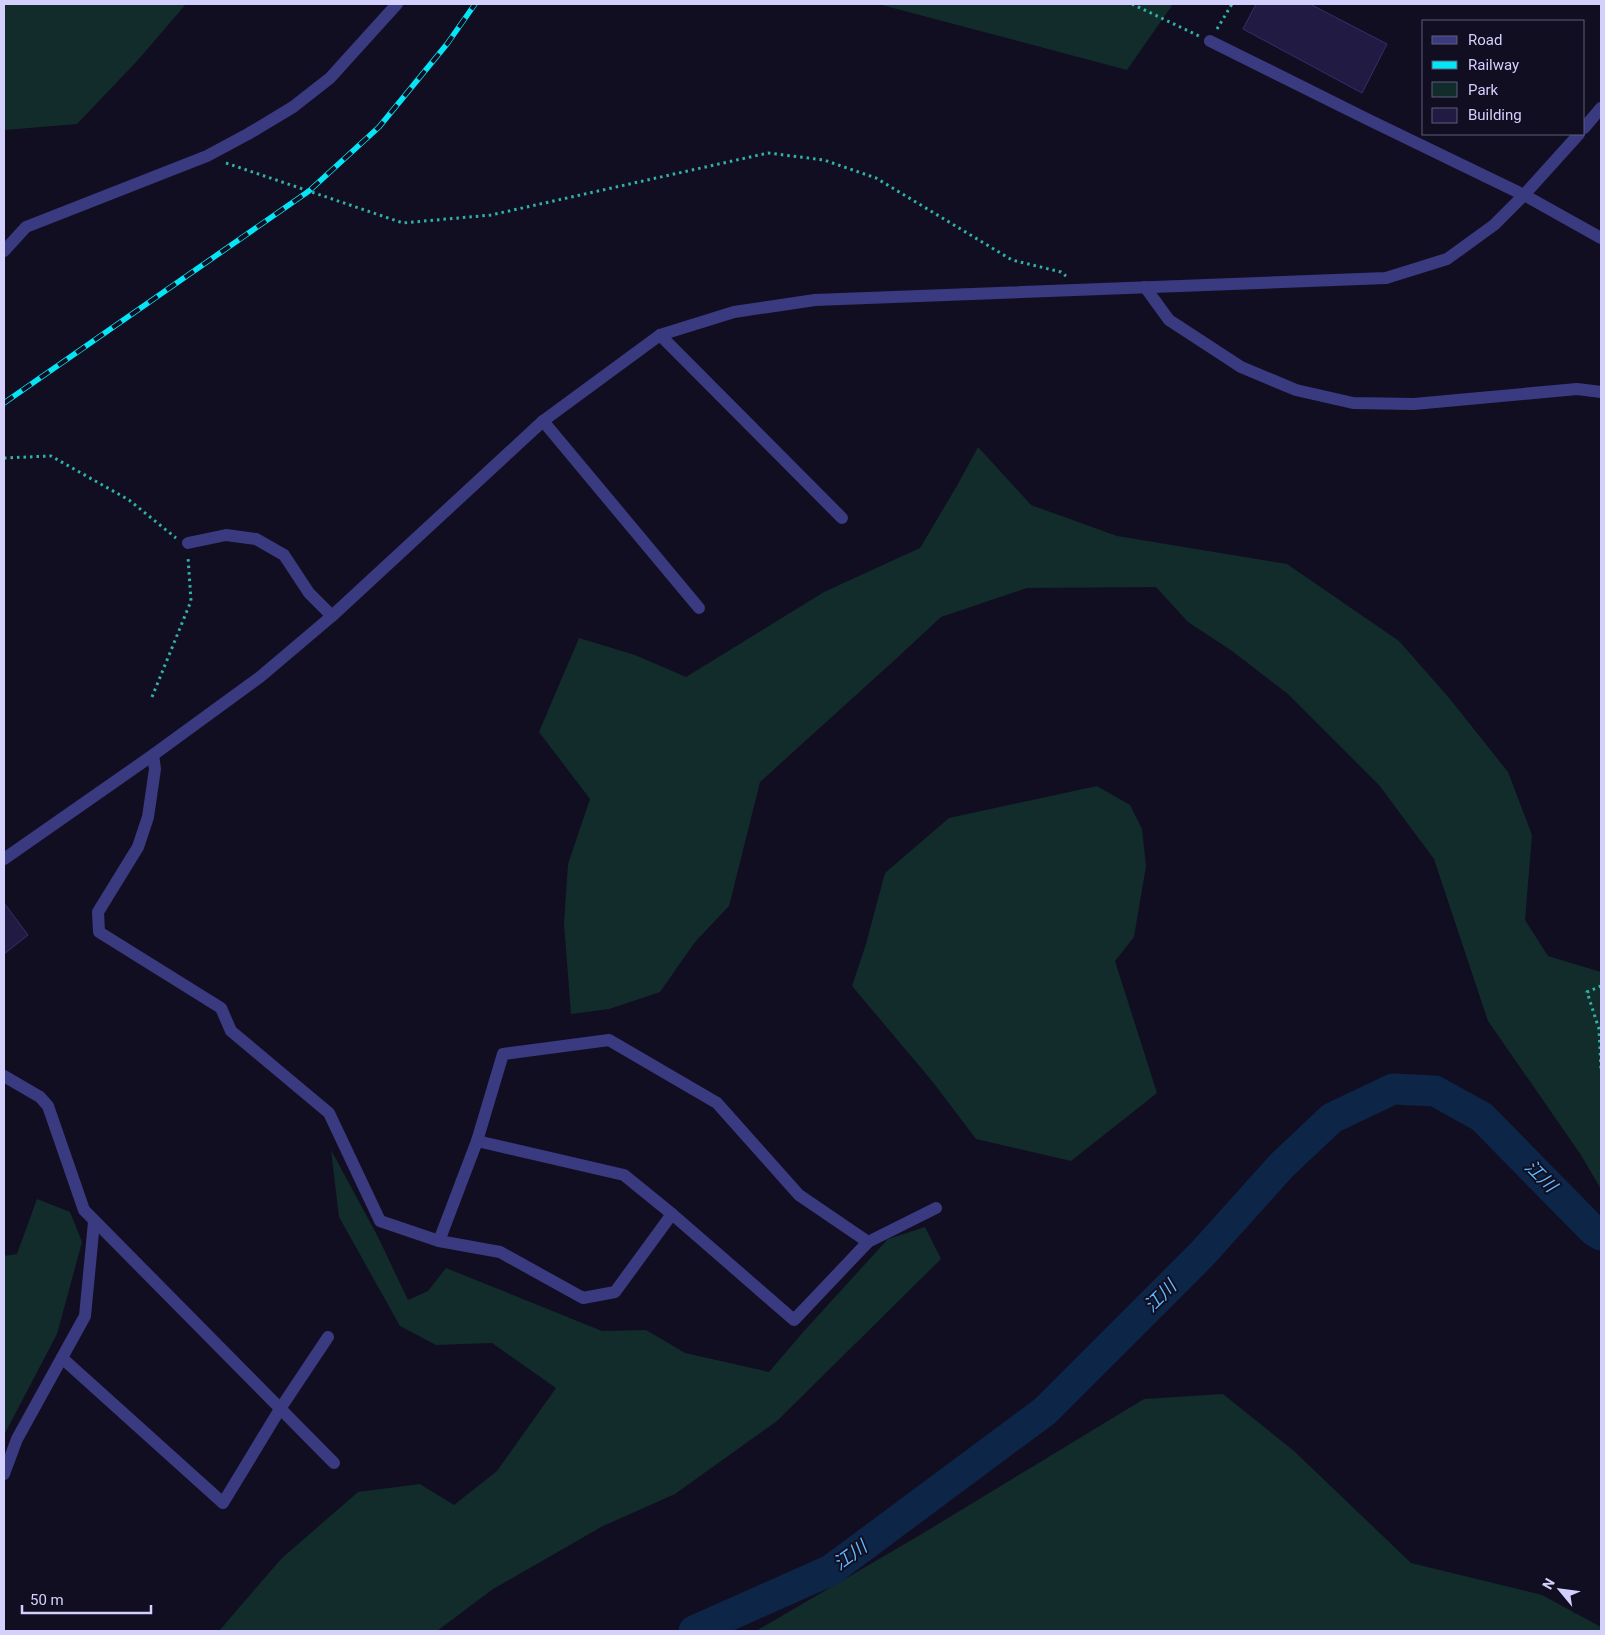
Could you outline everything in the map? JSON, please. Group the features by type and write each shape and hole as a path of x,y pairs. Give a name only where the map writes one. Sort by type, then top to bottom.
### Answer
{"street":[{"path":"4,251 26,227 207,156 292,107 330,78 397,4"},
{"path":"1210,41 1524,195 1601,238"},
{"path":"1585,127 1601,108"},
{"path":"4,859 153,755 260,677 332,616 543,421 660,335 734,312 815,300 1386,278 1447,259 1494,225 1578,135"},
{"path":"1145,287 1169,320 1241,367 1296,390 1353,403 1414,404 1577,389 1601,392"},
{"path":"660,335 842,518"},
{"path":"543,421 699,608"},
{"path":"188,543 226,535 256,539 284,555 309,593 332,616"},
{"path":"153,755 155,769 148,817 138,847 98,912 100,932 222,1008 231,1031 329,1113 380,1221 439,1241 500,1252 583,1298 615,1292 672,1214"},
{"path":"439,1241 477,1141 503,1054 609,1040 717,1104 799,1195 868,1242"},
{"path":"4,1076 40,1097 48,1106 84,1210 94,1222 334,1463"},
{"path":"477,1141 624,1175 794,1320 868,1242 936,1208"},
{"path":"4,1474 17,1440 85,1316 94,1222"},
{"path":"62,1358 222,1503 280,1408 328,1337"}],"path":[{"path":"1132,4 1210,41 1232,4"},
{"path":"207,156 403,223 491,215 768,153 824,160 876,178 1012,260 1061,272 1085,290"},
{"path":"4,458 50,456 129,500 174,538 188,543 191,601 152,697"},
{"path":"1601,986 1587,992 1598,1029 1601,1070"}],"green space":[{"path":"4,4 186,4 137,61 77,124 5,130 4,133"},
{"path":"878,4 1173,4 1127,70"},
{"path":"978,447 1031,505 1117,536 1287,564 1399,641 1450,699 1508,772 1532,835 1525,920 1548,956 1601,972 1601,1189 1581,1155 1488,1021 1434,859 1379,785 1288,694 1232,651 1188,622 1156,587 1027,588 941,617 760,782 729,906 695,942 660,992 609,1009 571,1014 564,924 568,864 590,799 539,732 579,638 635,655 686,677 824,592 920,548"},
{"path":"1097,786 1130,805 1142,829 1146,866 1134,937 1115,961 1157,1093 1071,1161 976,1139 932,1081 852,986 866,944 885,873 949,818"},
{"path":"331,1150 378,1237 408,1300 428,1291 446,1268 602,1331 646,1330 685,1353 769,1372 888,1239 925,1227 941,1259 777,1421 675,1494 603,1526 493,1589 437,1631 219,1631 281,1559 358,1492 420,1484 454,1505 497,1471 556,1388 492,1343 436,1345 400,1326 339,1217"},
{"path":"37,1199 70,1212 82,1242 57,1334 4,1435 4,1256 17,1254"},
{"path":"1223,1394 1294,1451 1411,1563 1542,1595 1601,1627 1601,1631 756,1631 920,1535 1144,1399"}],"building":[{"path":"1256,4 1310,4 1387,44 1362,93 1243,29"},
{"path":"4,903 28,935 4,954"}],"waterway":[{"name":"江川","path":"694,1631 831,1570 1045,1411 1202,1254 1282,1165 1332,1118 1393,1089 1435,1091 1482,1117 1593,1230 1601,1235"}],"railway":[{"path":"4,403 309,191 379,127 447,44 475,4"}]}
